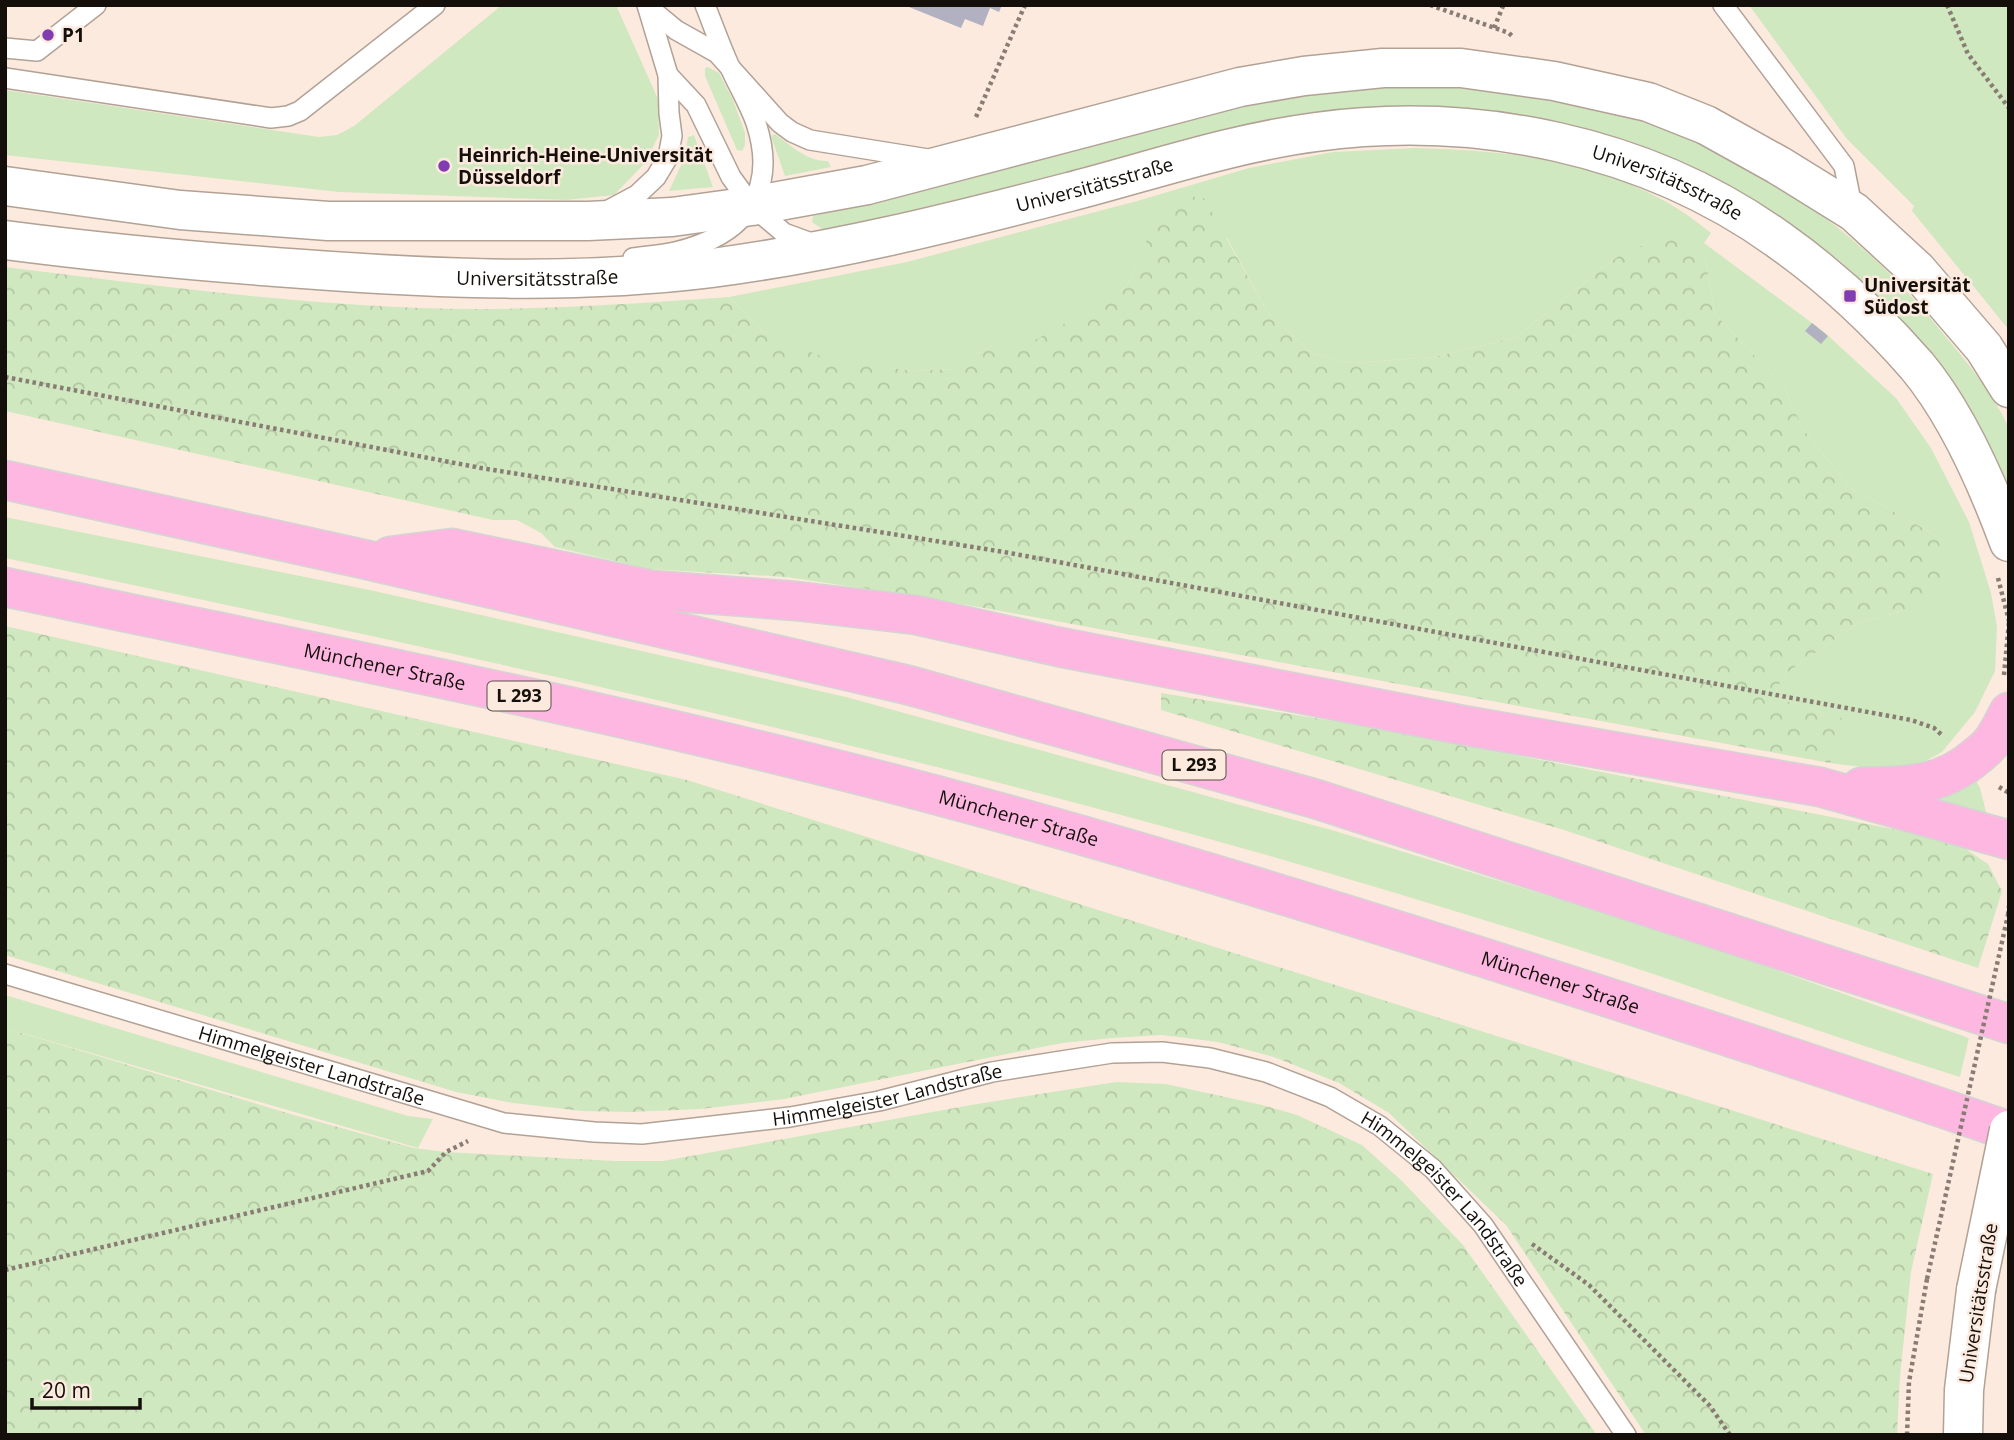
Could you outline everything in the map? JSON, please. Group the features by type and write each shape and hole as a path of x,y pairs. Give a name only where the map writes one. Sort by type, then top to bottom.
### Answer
{"highway":[{"name":"L 293","path":"5,481 363,559 908,685 1303,795 2009,1024"},
{"path":"363,559 452,548 652,590 796,601 916,615 1059,647 1462,725 1820,787 2009,840"},
{"name":"Münchener Straße","path":"5,587 657,726 970,804 1266,889 1821,1066 2009,1130"},
{"path":"1820,787 1908,786 1928,783 1971,761 1992,742 2009,712"}],"street":[{"path":"5,186 180,210 328,221 588,221 672,217 752,206 867,185 1240,87 1304,76 1382,68 1461,68 1554,81 1648,102 1706,125 1778,165 1854,212 1917,270 1983,348 2009,388"},
{"name":"Universitätsstraße","path":"5,240 178,260 331,271 444,277 629,275 710,268 843,247 941,225 1255,143 1315,132 1386,125 1448,125 1503,131 1572,145 1640,167 1686,186 1748,217 1803,257 1850,296 1920,369 1946,409 1995,505 2009,542"},
{"name":"Universitätsstraße","path":"1963,1435 1964,1390 1976,1290 2009,1130"}],"lane":[{"path":"5,48 37,51 96,5"},
{"path":"5,78 202,109 271,118 288,116 300,111 435,5"},
{"path":"541,277 580,265 675,252 700,244 738,222 752,206 764,177 764,156 756,123 728,64 705,5"},
{"path":"1723,5 1844,166 1854,212"},
{"path":"648,6 676,30 717,52 780,123 810,140 956,163"},
{"path":"588,221 637,195 656,177 668,157 672,136 668,75 648,6"},
{"path":"668,75 696,104 731,177 752,206 784,233 800,240 843,247"},
{"name":"Himmelgeister Landstraße","path":"5,974 504,1123 642,1135 790,1117 866,1103 992,1072 1112,1053 1162,1052 1210,1058 1266,1072 1330,1097 1380,1126 1433,1169 1483,1225 1626,1435"}],"path":[{"path":"956,163 1025,5"},
{"path":"1947,5 1968,54 2009,108"},
{"path":"1494,28 1503,6"},
{"path":"5,377 481,468 1003,552 1912,720 1934,728 1971,761"},
{"path":"1907,1435 1909,1382 1927,1279 2009,906"},
{"path":"5,1270 428,1171 446,1152 504,1123"},
{"path":"1483,1225 1518,1235 1589,1285 1710,1406 1730,1435"}],"green space":[{"path":"502,5 616,5 658,99 659,135 645,163 614,195 566,200 339,192 5,155 5,90 319,137 337,135 354,126"},
{"path":"1749,5 2009,5 2009,330 1912,211 1914,206 1847,139"},
{"path":"705,68 719,73 733,100 745,133 742,151 737,150 705,76"},
{"path":"1383,83 1513,91 1609,109 1671,130 1702,144 1733,159 1791,194 1846,234 1883,267 1917,303 1972,370 1995,402 2009,430 2009,488 1969,412 1909,330 1879,297 1838,259 1795,228 1505,115 849,232 822,229 812,222 813,216 959,182 1184,120 1265,101"},
{"path":"775,134 806,156 828,161 831,167 785,176 771,136"},
{"path":"694,135 713,187 669,191 685,157 688,137"},
{"path":"1415,148 1533,157 1608,176 1644,190 1678,209 1711,233 1704,243 1823,331 1896,398 1931,448 1969,522 1991,593 1997,627 1995,671 1975,712 1942,752 1918,765 1885,770 1830,763 1850,721 1776,698 1777,688 1785,674 1858,623 1907,610 1937,536 1849,487 1803,429 1784,387 1715,314 1705,257 1626,250 1516,337 1434,357 1352,363 1313,354 1268,313 1227,238 1143,251 1126,287 1089,311 1035,341 989,347 955,369 912,371 828,360 764,333 729,297 907,262 1137,201 1249,168 1333,152"},
{"path":"1183,196 1204,198 1268,313 1313,354 1352,363 1434,357 1516,337 1626,250 1681,236 1705,257 1715,314 1784,387 1803,429 1849,487 1937,536 1947,570 1907,610 1858,623 1785,674 1777,688 1776,698 1851,721 1830,763 935,599 786,577 649,569 555,547 541,533 517,520 493,520 5,411 5,267 240,295 416,308 539,308 729,297 764,333 828,359 912,371 954,369 989,347 1035,340 1126,287 1143,251 1157,209"},
{"path":"5,517 370,590 846,697 1335,831 1674,934 1969,1038 1960,1077 1533,935 1263,854 1107,811 951,770 636,695 5,558"},
{"path":"5,626 687,780 1933,1174 1911,1272 1897,1435 1646,1435 1506,1225 1389,1113 1339,1083 1274,1057 1218,1042 1162,1035 1062,1043 784,1099 701,1109 582,1111 513,1103 456,1092 5,955"},
{"path":"1161,693 1377,728 1954,841 1988,864 2002,891 1978,968 1564,830 1161,710"},
{"path":"1973,775 1980,788 1987,816 1930,800"},
{"path":"5,995 408,1116 433,1119 418,1148 5,1028"},
{"path":"5,1028 294,1115 414,1148 446,1152 663,1161 971,1105 1116,1082 1166,1084 1262,1105 1297,1115 1362,1145 1402,1181 1463,1245 1597,1435 5,1435"}],"building":[{"path":"904,5 1002,5 999,12 990,8 983,26 965,19 961,28"},
{"path":"1812,323 1828,336 1821,344 1805,331"}],"place":[{"name":"P1","path":"48,35"},
{"name":"Heinrich-Heine-Universität Düsseldorf","path":"444,166"},
{"name":"Universität Südost","path":"1850,296"}]}
